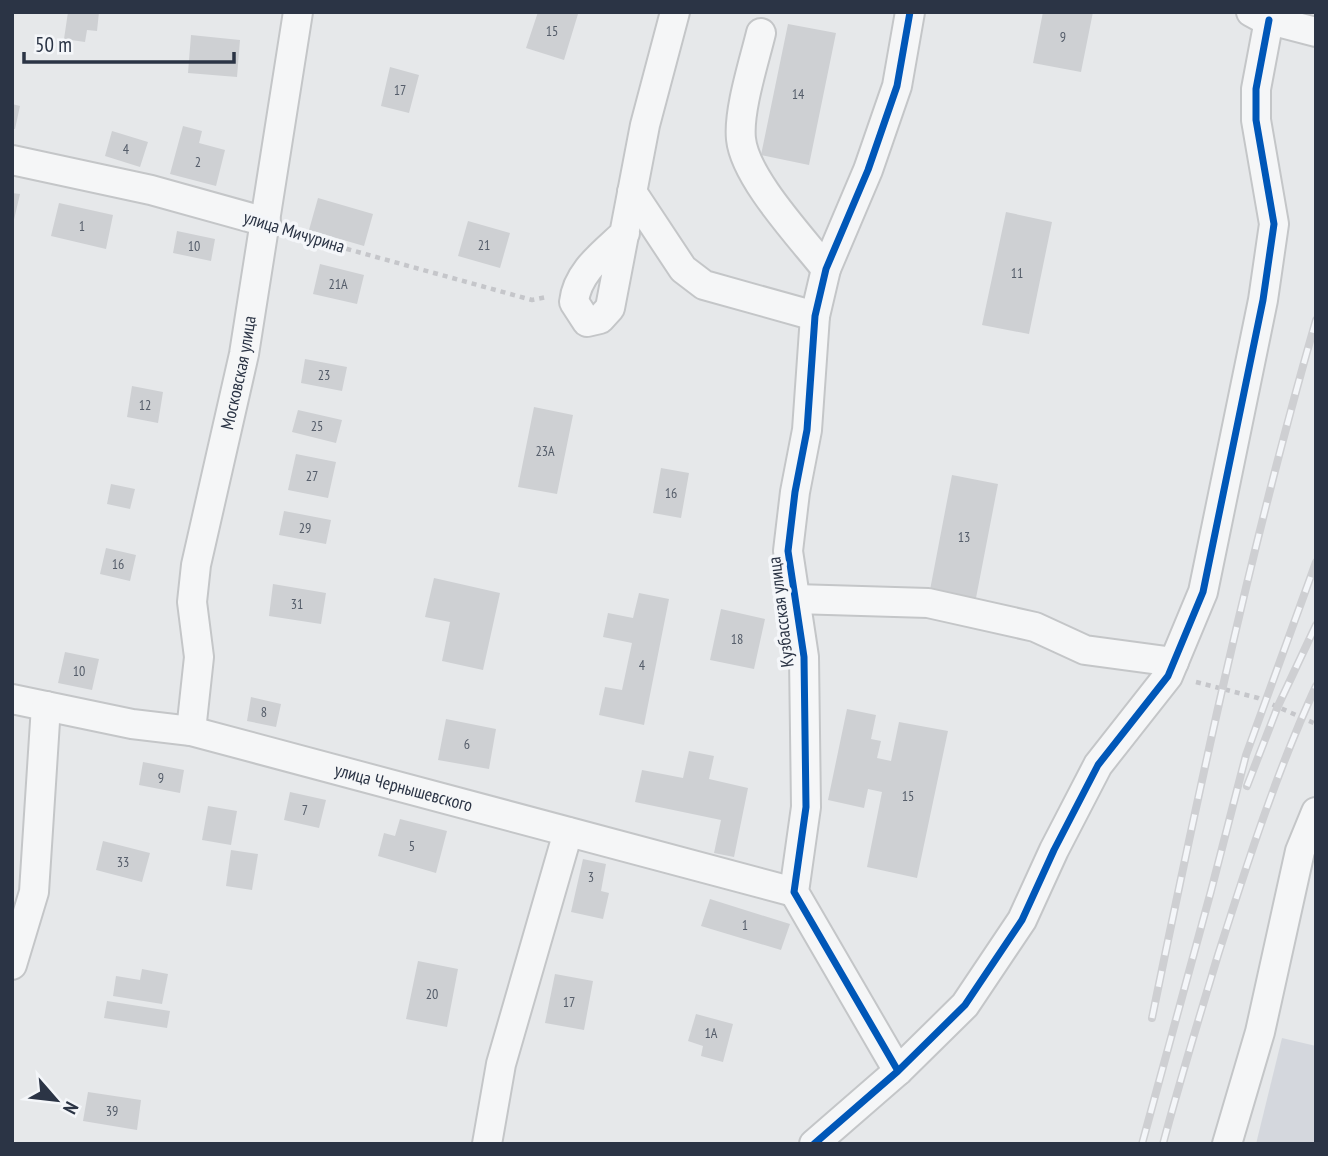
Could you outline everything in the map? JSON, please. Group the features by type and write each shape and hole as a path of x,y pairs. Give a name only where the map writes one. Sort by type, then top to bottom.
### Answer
{"street":[{"name":"Московская улица","path":"191,731 199,656 192,602 196,565 244,354 298,12"},
{"path":"625,233 584,273 575,289 574,302 587,322 600,319 610,308 625,233 645,125 675,12"},
{"name":"Кузбасская улица","path":"794,892 806,807 804,657 788,551 795,492 807,430 815,316 825,270 867,170 897,86 910,12"},
{"path":"814,1144 898,1070 965,1005 1022,920 1098,765 1171,669 1203,592 1264,300 1274,224 1256,120 1260,16 1316,32"},
{"path":"761,33 742,114 741,140 754,176 825,270"},
{"name":"улица Мичурина","path":"12,160 151,190 266,222"},
{"path":"632,192 683,269 704,285 815,316"},
{"path":"795,599 928,603 1035,627 1085,650 1171,669"},
{"name":"улица Чернышевского","path":"12,699 132,724 191,731 794,892"},
{"path":"12,965 34,892 46,706"},
{"path":"1227,1144 1260,1032 1300,851 1316,812"},
{"path":"487,1144 501,1064 568,832"},
{"path":"794,892 898,1070"}],"path":[{"path":"1171,669 1258,698 1316,724"}],"shaded area":[{"path":"1282,1038 1316,1046 1316,1144 1256,1144"}],"building":[{"path":"68,12 99,12 97,31 87,30 85,42 64,39"},
{"path":"538,12 578,14 564,60 526,48"},
{"path":"1043,12 1093,12 1081,72 1033,63"},
{"path":"788,24 836,33 809,165 761,155"},
{"path":"191,35 240,40 237,77 188,73"},
{"path":"390,67 419,75 409,113 381,106"},
{"path":"12,104 20,106 15,129 12,129"},
{"path":"183,126 202,131 199,143 225,150 216,186 170,174"},
{"path":"112,131 148,142 140,167 105,156"},
{"path":"12,193 20,194 13,224 12,224"},
{"path":"318,198 373,214 364,246 309,230"},
{"path":"59,203 113,215 106,249 51,236"},
{"path":"1006,212 1052,222 1029,334 982,325"},
{"path":"468,221 510,233 500,268 458,256"},
{"path":"177,231 215,239 211,261 173,253"},
{"path":"320,264 364,275 357,304 313,294"},
{"path":"305,359 347,367 342,391 301,383"},
{"path":"132,386 163,392 158,423 127,417"},
{"path":"534,407 573,415 557,494 518,487"},
{"path":"298,410 342,420 336,443 292,432"},
{"path":"296,454 336,462 328,498 288,490"},
{"path":"661,468 689,473 681,518 653,513"},
{"path":"952,475 998,484 976,598 930,590"},
{"path":"111,484 135,489 130,509 107,504"},
{"path":"284,511 331,520 326,544 279,535"},
{"path":"106,548 136,555 130,581 100,574"},
{"path":"434,578 500,593 483,670 442,661 450,622 425,617"},
{"path":"273,584 326,593 321,624 269,616"},
{"path":"639,593 669,599 644,725 599,715 605,687 622,690 632,643 603,637 608,613 633,618"},
{"path":"721,609 765,619 754,669 710,660"},
{"path":"65,652 99,659 92,690 58,683"},
{"path":"251,697 281,704 276,727 247,721"},
{"path":"847,709 876,715 871,739 881,741 877,758 891,761 899,722 948,731 917,878 867,867 882,792 868,789 864,808 828,800"},
{"path":"446,719 496,729 489,769 438,760"},
{"path":"689,751 714,756 709,779 748,788 734,857 714,853 721,820 635,802 642,770 683,778"},
{"path":"143,762 184,770 180,793 139,785"},
{"path":"290,792 326,800 319,828 284,820"},
{"path":"208,806 237,811 231,845 202,840"},
{"path":"400,819 447,831 436,873 378,856 384,833 395,836"},
{"path":"103,841 150,853 142,882 96,870"},
{"path":"231,850 258,854 252,890 226,886"},
{"path":"583,859 606,864 601,891 609,893 603,919 571,912"},
{"path":"710,899 790,924 781,950 701,926"},
{"path":"418,961 458,969 447,1027 406,1019"},
{"path":"142,969 168,974 162,1004 113,996 116,976 140,980"},
{"path":"555,974 593,981 584,1030 545,1023"},
{"path":"107,1001 170,1011 167,1028 104,1018"},
{"path":"696,1014 733,1024 723,1062 701,1056 703,1046 688,1041"},
{"path":"88,1092 141,1100 137,1130 83,1121"}],"railway":[{"path":"1152,1018 1227,667 1269,493 1316,320"},
{"path":"1142,1144 1246,755 1316,562"},
{"path":"1247,786 1278,706 1316,625"},
{"path":"1163,1144 1251,853 1275,785 1316,686"}],"cycle path":[{"path":"898,1071 794,892 806,807 804,657 788,551 795,492 807,430 815,316 826,269 868,170 897,86 910,12"},
{"path":"814,1144 898,1071 965,1005 1022,920 1098,765 1168,676 1203,592 1263,300 1274,224 1256,120 1256,89 1269,20"}]}
